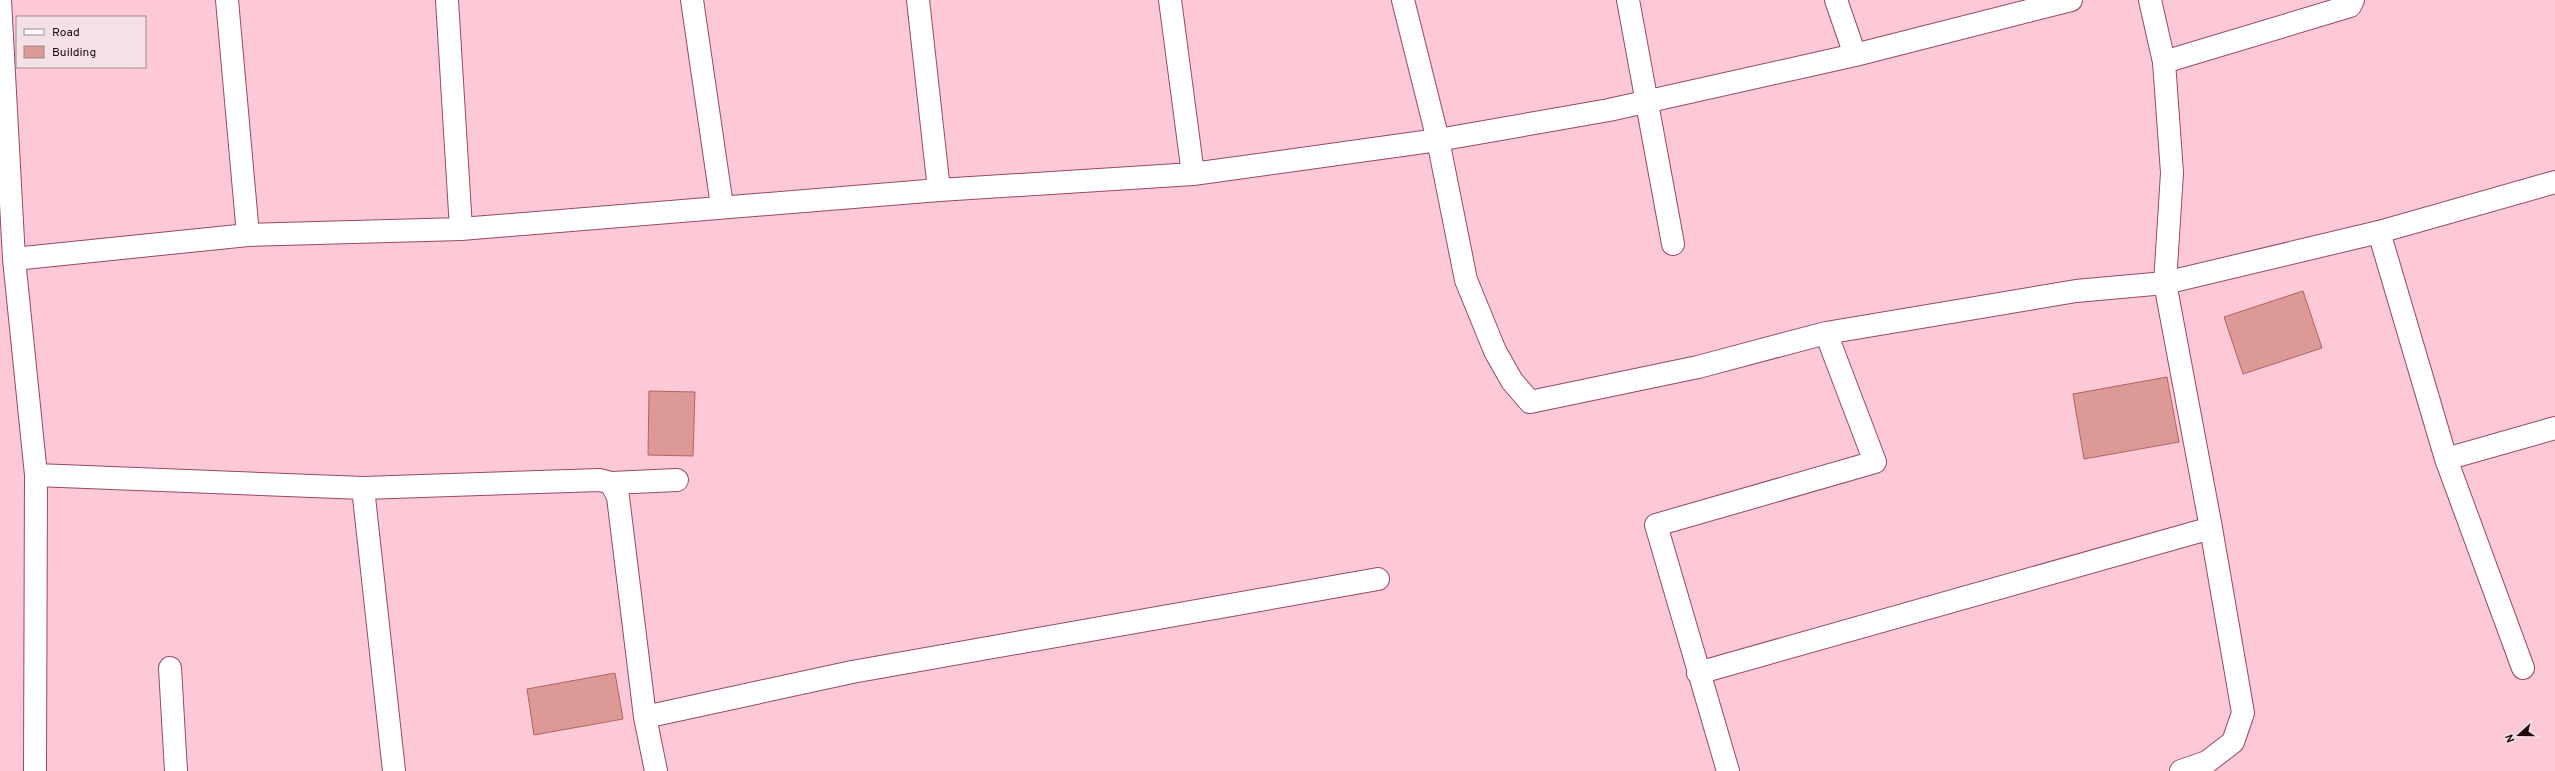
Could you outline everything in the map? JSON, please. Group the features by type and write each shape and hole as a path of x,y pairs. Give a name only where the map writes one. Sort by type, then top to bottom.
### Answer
{"street":[{"path":"0,0 14,259 36,475 35,771"},
{"path":"227,0 248,235"},
{"path":"447,0 461,229"},
{"path":"692,0 722,206"},
{"path":"918,0 939,190"},
{"path":"1170,0 1193,174"},
{"path":"1402,0 1438,140 1466,280 1495,351 1512,382 1530,402 1698,367 1826,333 2076,291 2165,283 2379,232 2555,182"},
{"path":"1628,0 1673,244"},
{"path":"1836,0 1855,55"},
{"path":"14,259 248,235 461,229 619,218 722,206 939,190 1193,174 1438,140 1646,102 1855,55 2071,0"},
{"path":"2150,0 2164,62 2172,173 2165,283 2211,528 2243,713 2233,742 2208,762 2181,771"},
{"path":"2164,62 2350,6 2353,0"},
{"path":"2379,232 2446,459 2523,668"},
{"path":"1728,771 1698,673 1656,525 1875,462 1826,333"},
{"path":"2446,459 2555,428"},
{"path":"36,475 363,488 600,480 611,483 677,480"},
{"path":"611,483 618,497 645,717 656,771"},
{"path":"363,488 394,771"},
{"path":"1698,673 2211,528"},
{"path":"645,717 852,672 1378,579"},
{"path":"170,668 176,771"}],"building":[{"path":"2303,291 2322,348 2243,374 2224,317"},
{"path":"2167,377 2179,442 2084,459 2073,394"},
{"path":"649,391 695,392 693,456 648,455"},
{"path":"615,673 623,719 534,735 527,689"}]}
